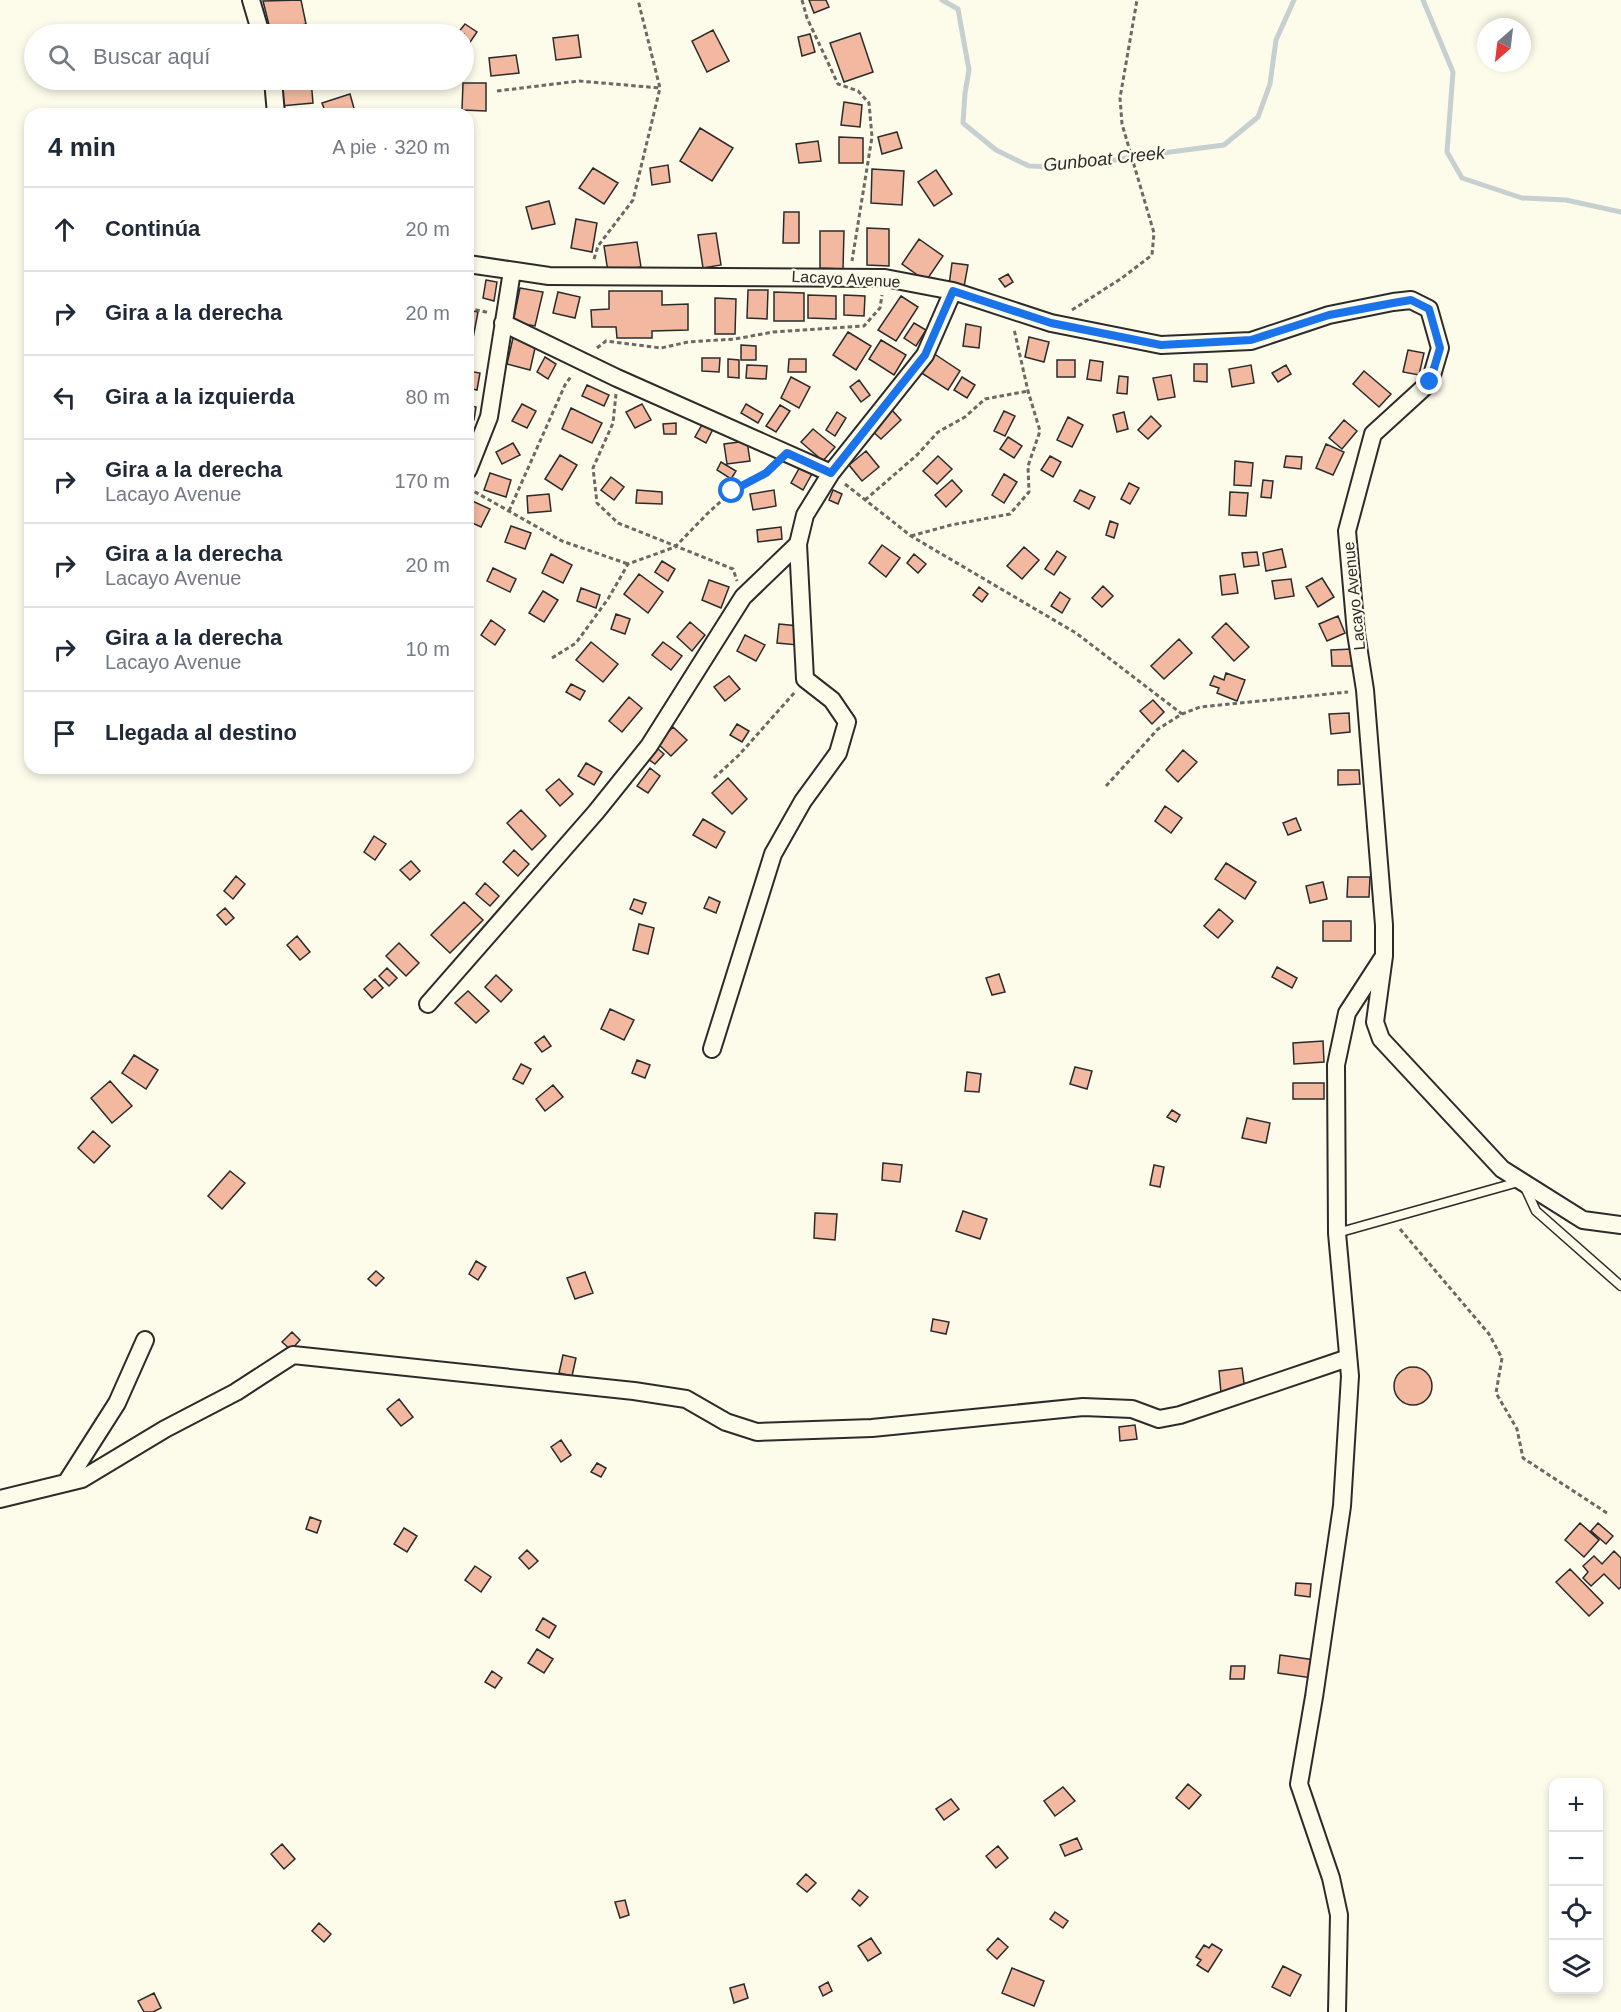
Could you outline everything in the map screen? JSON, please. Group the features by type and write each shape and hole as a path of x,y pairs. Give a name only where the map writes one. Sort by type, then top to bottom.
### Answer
{"street":[{"path":"251,0 258,24"},
{"path":"274,90 275,108"},
{"name":"Lacayo Avenue","path":"474,265 549,276 885,278 953,291 1051,323 1161,345 1251,340 1329,315 1411,300 1429,309 1440,348 1430,382 1373,434 1347,531 1356,633 1365,690 1384,925 1384,956 1375,1022 1381,1039 1502,1169 1583,1220 1621,1225"},
{"path":"474,455 489,417 512,271"},
{"path":"712,1049 773,854 802,801 838,753 847,722 832,699 805,679 798,544 805,515 831,473 925,355 953,291"},
{"path":"503,324 617,378 831,473"},
{"path":"428,1004 596,812 649,746 743,597 798,544"},
{"path":"1337,2012 1339,1915 1332,1878 1299,1784 1342,1506 1350,1376 1337,1233 1336,1065 1347,1013 1384,956"},
{"path":"66,1483 117,1403 145,1340"},
{"path":"0,1499 82,1479 165,1429 236,1392 293,1355 622,1390 686,1399 726,1422 757,1432 872,1428 1083,1407 1132,1409 1158,1419 1180,1415 1348,1358"}],"lane":[{"path":"1337,1233 1521,1181 1536,1211 1621,1286"}],"path":[{"path":"590,276 598,246 633,200 660,88 638,0"},
{"path":"802,0 807,18 838,84 858,91 869,104 872,137 850,277"},
{"path":"1051,323 1122,278 1152,255 1154,233 1122,124 1120,98 1137,0"},
{"path":"497,91 579,81 660,88"},
{"path":"509,511 565,385 582,361 606,341 661,348 688,342 735,339 773,332 864,326 880,308 885,278"},
{"path":"911,536 951,525 1010,514 1029,492 1028,466 1040,431 1028,391 1011,310"},
{"path":"617,378 613,423 593,468 597,503 618,523 733,569 743,597"},
{"path":"866,500 917,455 938,432 965,417 985,399 1028,391"},
{"path":"474,491 562,541 628,564 675,547 732,491 766,473 787,453"},
{"path":"831,473 911,536 1076,633 1182,714"},
{"path":"552,658 576,644 608,599 628,564"},
{"path":"714,778 772,719 805,679"},
{"path":"1106,786 1158,729 1182,714 1200,707 1365,690"},
{"path":"1391,1218 1489,1334 1502,1358 1496,1393 1517,1429 1523,1458 1606,1514"}],"building":[{"path":"301,0 306,24 269,24 263,1"},
{"path":"809,0 826,0 829,7 814,13"},
{"path":"713,30 729,61 707,72 692,41"},
{"path":"860,33 873,72 844,82 830,43"},
{"path":"810,34 815,52 802,56 798,37"},
{"path":"578,35 581,57 556,60 553,38"},
{"path":"516,55 519,73 491,76 489,58"},
{"path":"474,83 486,83 486,111 462,108 463,90 474,90"},
{"path":"279,90 312,90 313,103 281,106"},
{"path":"350,94 354,108 324,108 322,103"},
{"path":"844,102 862,105 860,127 841,125"},
{"path":"700,128 733,148 712,181 680,161"},
{"path":"897,132 902,148 882,154 878,137"},
{"path":"839,137 863,138 863,163 839,163"},
{"path":"818,141 821,161 799,163 796,144"},
{"path":"668,165 670,182 652,185 650,168"},
{"path":"593,168 618,183 604,204 579,188"},
{"path":"872,169 904,171 902,205 871,203"},
{"path":"936,170 952,194 934,206 918,182"},
{"path":"549,201 555,224 532,229 526,207"},
{"path":"784,212 799,212 799,243 783,243"},
{"path":"576,219 597,223 592,252 571,248"},
{"path":"867,228 889,229 889,266 867,265"},
{"path":"820,231 844,231 843,269 820,268"},
{"path":"716,233 721,265 703,268 698,235"},
{"path":"919,239 943,256 926,281 902,264"},
{"path":"637,242 641,267 608,272 604,246"},
{"path":"952,263 968,265 964,287 949,285"},
{"path":"1008,274 1013,282 1005,287 999,279"},
{"path":"486,280 497,282 494,301 483,298"},
{"path":"520,288 543,292 535,326 513,322"},
{"path":"748,290 768,290 767,319 747,318"},
{"path":"609,291 662,291 662,305 688,304 688,330 652,331 652,338 617,338 616,327 592,327 591,310 609,309"},
{"path":"558,292 580,297 575,318 553,313"},
{"path":"774,292 804,293 804,321 774,321"},
{"path":"808,295 836,296 836,319 808,318"},
{"path":"844,295 865,296 864,316 844,315"},
{"path":"901,296 918,307 896,341 878,330"},
{"path":"715,298 736,299 735,334 715,334"},
{"path":"474,311 478,312 474,333"},
{"path":"914,323 926,330 916,346 904,338"},
{"path":"966,324 981,327 979,348 963,346"},
{"path":"848,332 871,346 856,370 833,355"},
{"path":"1029,337 1049,342 1044,362 1025,357"},
{"path":"513,338 536,344 530,370 507,364"},
{"path":"881,340 906,355 894,375 869,359"},
{"path":"741,345 756,346 756,360 741,360"},
{"path":"1408,350 1424,353 1419,375 1403,372"},
{"path":"933,353 960,371 948,390 920,372"},
{"path":"545,357 556,364 548,379 537,372"},
{"path":"702,358 720,358 719,372 702,371"},
{"path":"728,359 739,360 739,378 728,377"},
{"path":"789,359 806,359 806,372 788,372"},
{"path":"1057,360 1075,360 1075,377 1057,377"},
{"path":"1090,360 1103,362 1101,381 1087,379"},
{"path":"1194,364 1207,364 1207,382 1194,381"},
{"path":"747,365 767,366 766,379 746,378"},
{"path":"1251,365 1254,383 1232,387 1229,369"},
{"path":"1286,365 1291,374 1278,382 1272,373"},
{"path":"1364,371 1391,394 1379,407 1353,384"},
{"path":"474,372 480,373 477,390 474,389"},
{"path":"1171,375 1175,397 1158,400 1153,378"},
{"path":"1119,376 1128,377 1127,394 1117,393"},
{"path":"791,377 810,387 799,408 781,398"},
{"path":"962,377 975,385 967,398 954,390"},
{"path":"859,380 870,395 861,402 850,387"},
{"path":"587,385 609,395 604,406 582,396"},
{"path":"522,404 536,411 527,428 512,421"},
{"path":"642,404 651,420 635,428 626,412"},
{"path":"746,404 763,414 758,423 741,413"},
{"path":"780,405 790,411 776,432 766,426"},
{"path":"571,408 602,423 592,443 562,429"},
{"path":"891,409 901,420 881,439 870,429"},
{"path":"1004,411 1015,416 1005,436 994,431"},
{"path":"837,412 846,418 835,436 826,430"},
{"path":"1124,412 1128,429 1117,432 1113,415"},
{"path":"1151,416 1161,426 1148,439 1138,430"},
{"path":"1068,417 1083,425 1072,447 1057,440"},
{"path":"1344,420 1357,431 1342,449 1329,438"},
{"path":"676,423 676,434 664,434 663,424"},
{"path":"703,423 713,429 706,443 695,437"},
{"path":"813,429 835,447 823,461 801,442"},
{"path":"1008,437 1022,446 1014,458 1000,449"},
{"path":"747,441 750,461 727,464 724,444"},
{"path":"513,443 520,455 502,464 496,452"},
{"path":"1326,444 1344,452 1333,475 1316,468"},
{"path":"866,451 879,467 862,481 849,465"},
{"path":"560,455 577,465 562,490 545,479"},
{"path":"938,456 952,469 937,484 923,471"},
{"path":"1050,456 1061,462 1053,477 1041,470"},
{"path":"1286,456 1302,457 1301,469 1284,467"},
{"path":"1235,461 1253,463 1251,486 1234,485"},
{"path":"721,462 736,471 731,479 717,470"},
{"path":"801,465 813,472 803,490 791,483"},
{"path":"490,473 511,480 506,497 484,490"},
{"path":"1004,474 1017,482 1004,503 992,495"},
{"path":"611,477 624,487 614,500 601,490"},
{"path":"952,480 962,491 946,507 935,495"},
{"path":"1263,480 1273,481 1271,498 1261,497"},
{"path":"1129,483 1139,488 1130,504 1121,499"},
{"path":"637,490 662,492 662,504 636,503"},
{"path":"774,490 776,506 753,510 750,494"},
{"path":"833,490 842,494 838,504 829,500"},
{"path":"1080,490 1095,497 1089,509 1074,501"},
{"path":"1230,492 1248,493 1246,516 1229,515"},
{"path":"549,494 551,511 528,513 527,496"},
{"path":"474,502 490,509 481,527 474,524"},
{"path":"1110,521 1118,524 1114,538 1106,535"},
{"path":"511,526 531,533 525,549 505,542"},
{"path":"781,527 782,539 758,542 757,530"},
{"path":"882,545 900,558 886,577 869,563"},
{"path":"1024,547 1039,560 1022,579 1007,566"},
{"path":"1282,549 1286,567 1266,571 1263,553"},
{"path":"1057,551 1066,557 1054,575 1045,569"},
{"path":"1257,552 1259,565 1244,567 1242,553"},
{"path":"551,554 572,565 563,583 542,573"},
{"path":"914,554 926,564 918,573 907,563"},
{"path":"662,561 675,569 668,581 655,572"},
{"path":"493,568 516,579 510,592 487,581"},
{"path":"639,574 663,592 648,613 624,594"},
{"path":"1235,574 1238,593 1222,595 1220,576"},
{"path":"1322,578 1334,597 1318,607 1306,587"},
{"path":"1291,579 1294,596 1275,599 1272,581"},
{"path":"709,580 729,587 721,608 702,600"},
{"path":"1103,586 1113,596 1102,607 1092,598"},
{"path":"979,587 988,594 982,602 973,595"},
{"path":"581,588 600,595 596,608 577,601"},
{"path":"543,591 558,600 544,622 529,613"},
{"path":"1060,592 1070,599 1062,613 1051,606"},
{"path":"616,614 630,619 625,634 611,629"},
{"path":"1338,616 1345,633 1327,641 1319,624"},
{"path":"491,620 505,630 495,645 481,635"},
{"path":"690,622 705,635 692,651 677,637"},
{"path":"1226,623 1249,647 1234,661 1212,637"},
{"path":"779,624 799,626 798,645 777,643"},
{"path":"745,635 765,645 756,661 737,651"},
{"path":"1179,639 1192,653 1164,679 1151,666"},
{"path":"591,642 618,664 603,682 576,660"},
{"path":"663,642 682,656 671,670 652,655"},
{"path":"1352,649 1353,666 1332,666 1331,650"},
{"path":"1226,673 1245,680 1237,701 1217,693 1219,688 1210,685 1214,676 1224,680"},
{"path":"729,676 740,689 725,701 714,687"},
{"path":"571,684 585,691 580,700 566,692"},
{"path":"629,697 642,708 622,732 609,721"},
{"path":"1153,700 1164,712 1152,724 1140,711"},
{"path":"1349,713 1350,732 1331,734 1329,714"},
{"path":"737,724 749,731 742,742 730,735"},
{"path":"673,727 687,740 671,756 657,743"},
{"path":"657,748 664,754 655,764 648,759"},
{"path":"1183,750 1197,762 1178,782 1166,770"},
{"path":"586,763 602,772 594,785 578,776"},
{"path":"650,768 660,776 648,793 637,786"},
{"path":"1338,770 1359,770 1360,784 1338,785"},
{"path":"728,778 747,799 732,814 712,793"},
{"path":"559,779 573,794 560,806 546,790"},
{"path":"1165,806 1182,818 1171,833 1155,821"},
{"path":"521,810 546,836 532,850 507,823"},
{"path":"1296,818 1301,830 1288,835 1283,823"},
{"path":"703,819 725,832 716,848 693,835"},
{"path":"374,836 386,844 375,860 364,852"},
{"path":"514,850 529,864 518,876 503,862"},
{"path":"411,861 420,871 410,880 400,870"},
{"path":"1226,863 1256,882 1245,899 1215,879"},
{"path":"236,876 245,884 233,899 224,891"},
{"path":"1348,877 1370,877 1369,897 1347,897"},
{"path":"1323,882 1327,899 1310,903 1306,886"},
{"path":"485,883 499,896 490,906 476,894"},
{"path":"709,897 720,902 716,913 704,908"},
{"path":"634,899 646,903 642,914 630,909"},
{"path":"464,902 483,920 450,953 431,935"},
{"path":"225,908 234,918 226,925 217,915"},
{"path":"1219,909 1233,921 1218,938 1204,926"},
{"path":"1323,921 1351,921 1351,941 1323,941"},
{"path":"639,924 654,928 648,954 633,950"},
{"path":"297,936 310,952 300,960 287,945"},
{"path":"399,943 419,963 406,976 386,956"},
{"path":"1277,967 1297,978 1292,988 1272,977"},
{"path":"387,968 397,978 389,986 379,976"},
{"path":"999,974 1005,992 992,995 986,978"},
{"path":"496,975 512,990 501,1002 485,987"},
{"path":"375,979 383,988 372,998 364,989"},
{"path":"468,991 489,1011 476,1023 455,1003"},
{"path":"610,1009 634,1020 624,1040 601,1029"},
{"path":"544,1036 551,1046 542,1052 535,1043"},
{"path":"1323,1041 1324,1062 1294,1064 1293,1043"},
{"path":"134,1055 158,1070 146,1089 122,1073"},
{"path":"637,1060 650,1065 645,1078 632,1073"},
{"path":"521,1064 531,1069 523,1084 513,1079"},
{"path":"1075,1067 1092,1071 1087,1089 1070,1084"},
{"path":"967,1072 981,1074 979,1092 965,1091"},
{"path":"110,1081 132,1106 112,1123 91,1098"},
{"path":"1293,1083 1324,1083 1324,1099 1293,1099"},
{"path":"553,1085 563,1097 545,1111 536,1099"},
{"path":"1172,1110 1180,1115 1176,1122 1167,1117"},
{"path":"1247,1118 1270,1123 1266,1143 1242,1138"},
{"path":"93,1131 110,1146 94,1163 78,1148"},
{"path":"883,1163 902,1165 900,1182 882,1180"},
{"path":"1154,1165 1164,1167 1160,1187 1150,1185"},
{"path":"230,1171 245,1183 222,1209 208,1196"},
{"path":"963,1211 987,1219 980,1239 956,1231"},
{"path":"815,1213 837,1214 835,1240 814,1238"},
{"path":"476,1261 486,1267 478,1280 469,1274"},
{"path":"376,1271 384,1278 376,1286 368,1279"},
{"path":"585,1272 593,1293 575,1299 567,1278"},
{"path":"933,1319 949,1322 946,1334 931,1331"},
{"path":"292,1332 300,1340 291,1350 282,1342"},
{"path":"563,1355 576,1358 572,1376 559,1373"},
{"path":"1413,1367 1427,1372 1432,1386 1427,1400 1413,1405 1399,1400 1394,1386 1399,1372"},
{"path":"1242,1368 1245,1390 1221,1393 1219,1371"},
{"path":"399,1399 413,1417 401,1426 387,1409"},
{"path":"1135,1425 1137,1439 1120,1441 1119,1427"},
{"path":"561,1440 571,1455 561,1462 551,1447"},
{"path":"597,1463 606,1468 601,1477 591,1472"},
{"path":"310,1517 321,1521 317,1533 306,1529"},
{"path":"1580,1523 1599,1540 1584,1557 1565,1540"},
{"path":"1598,1523 1613,1536 1606,1544 1591,1531"},
{"path":"404,1528 417,1536 407,1552 394,1544"},
{"path":"527,1550 538,1561 529,1569 519,1558"},
{"path":"1614,1551 1621,1558 1621,1587 1619,1589 1604,1574 1591,1586 1583,1578 1588,1572 1583,1566 1594,1556 1602,1564"},
{"path":"475,1566 491,1577 481,1592 465,1580"},
{"path":"1570,1569 1603,1603 1589,1616 1556,1582"},
{"path":"1296,1583 1311,1584 1310,1597 1295,1595"},
{"path":"543,1618 556,1626 549,1638 536,1630"},
{"path":"537,1649 553,1659 544,1673 528,1663"},
{"path":"1280,1655 1315,1660 1312,1678 1278,1673"},
{"path":"1231,1666 1245,1666 1244,1679 1230,1679"},
{"path":"492,1671 502,1678 495,1688 485,1682"},
{"path":"1188,1784 1201,1795 1189,1809 1176,1798"},
{"path":"1063,1787 1075,1801 1055,1816 1044,1801"},
{"path":"951,1799 959,1809 944,1820 936,1809"},
{"path":"1077,1838 1082,1849 1065,1856 1060,1845"},
{"path":"282,1844 295,1859 284,1869 271,1854"},
{"path":"998,1846 1008,1858 996,1868 986,1856"},
{"path":"806,1874 816,1883 807,1892 797,1884"},
{"path":"859,1890 868,1897 860,1906 852,1899"},
{"path":"625,1900 629,1915 620,1918 615,1902"},
{"path":"1055,1912 1068,1921 1063,1928 1050,1919"},
{"path":"319,1923 331,1934 324,1942 312,1931"},
{"path":"871,1938 881,1953 868,1961 858,1946"},
{"path":"998,1938 1008,1947 997,1959 987,1950"},
{"path":"1212,1944 1222,1950 1208,1972 1197,1965 1201,1960 1196,1957 1204,1945 1209,1948"},
{"path":"1283,1966 1301,1975 1290,1996 1272,1987"},
{"path":"1012,1968 1044,1981 1034,2006 1002,1993"},
{"path":"828,1982 832,1991 823,1996 819,1987"},
{"path":"744,1984 748,1998 734,2003 730,1988"},
{"path":"154,1993 161,2008 153,2012 144,2012 138,2001"}],"waterway":[{"name":"Gunboat Creek","path":"942,0 958,9 969,70 963,123 996,150 1029,166 1054,167 1224,145 1258,117 1270,84 1276,40 1294,0"},
{"name":"Gunboat Creek","path":"1423,0 1453,72 1447,152 1462,178 1522,198 1566,200 1621,212"}],"route":[{"path":"732,491 766,473 787,453 831,473 925,355 953,291 1051,323 1161,345 1251,340 1329,315 1411,300 1429,309 1440,348 1430,382"}]}
